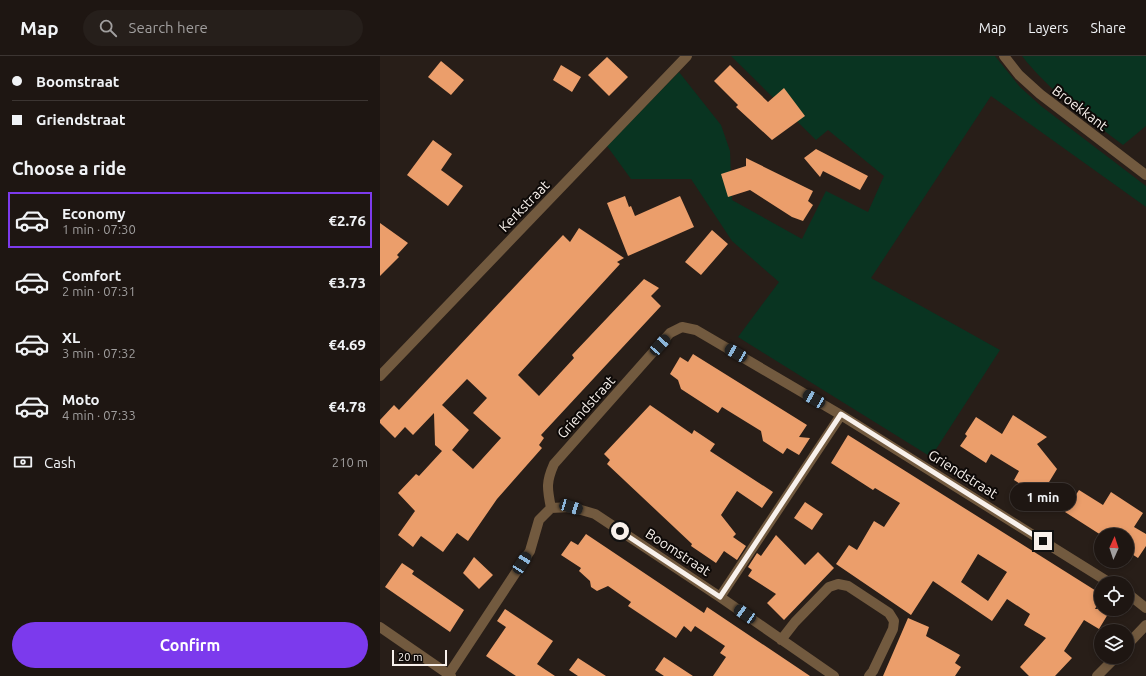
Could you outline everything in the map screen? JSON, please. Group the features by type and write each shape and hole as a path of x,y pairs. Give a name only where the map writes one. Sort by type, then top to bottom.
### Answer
{"street":[{"name":"Kerkstraat","path":"380,376 687,56"},
{"name":"Broekkant","path":"1004,56 1019,75 1040,94 1146,175"},
{"name":"Griendstraat","path":"551,508 547,489 549,477 554,464 670,333 682,327 696,330 841,414 1099,576"},
{"path":"720,597 841,414"},
{"name":"Boomstraat","path":"551,508 571,507 595,514 720,597 834,676"},
{"path":"380,627 450,675 530,551 539,520 551,508"},
{"path":"781,640 795,622 829,587 838,584 848,586 889,613 894,621 893,629 873,671 869,676"},
{"path":"1134,599 1146,608"},
{"path":"1134,638 1146,625"},
{"path":"1097,676 1109,664"}],"green space":[{"path":"731,56 995,56 1020,87 1041,106 1146,186 1146,207 991,96 871,278 1000,350 931,457 738,337 779,282 732,241 691,179 631,179 607,146 679,72 721,125 730,151 732,200 802,239 826,191 868,212 884,176 828,130 816,140"},
{"path":"1022,56 1146,56 1146,126 1123,145 1057,93"}],"building":[{"path":"607,57 628,77 609,96 588,75"},
{"path":"441,61 464,80 451,95 428,77"},
{"path":"561,65 581,77 572,92 553,80"},
{"path":"730,65 768,102 784,88 805,116 772,140 736,107 738,105 714,81"},
{"path":"433,140 452,154 441,170 463,186 448,206 407,175"},
{"path":"816,149 868,176 860,190 823,171 820,177 804,158"},
{"path":"746,158 813,191 808,201 813,205 803,221 792,217 750,190 728,197 721,174 746,166"},
{"path":"625,196 629,207 631,206 635,216 680,196 694,227 628,256 607,203"},
{"path":"380,223 408,243 397,255 399,257 380,276"},
{"path":"579,228 624,258 617,262 620,264 518,375 539,396 574,358 572,355 644,279 659,288 651,296 661,306 541,435 544,438 539,445 542,448 497,499 468,541 457,533 443,552 421,536 413,547 398,535 415,511 398,493 416,474 419,476 442,451 435,445 434,413 413,435 405,427 395,438 380,423 380,420 394,405 399,410 563,235 570,242","holes":["467,379 487,398 473,413 501,438 473,469 452,450 469,430 442,405"]},
{"path":"712,230 728,244 701,275 685,262"},
{"path":"693,354 807,425 799,437 810,438 799,455 787,448 783,454 763,441 761,431 722,407 718,413 681,389 678,380 670,374 680,357 688,362"},
{"path":"650,405 692,434 694,430 715,444 710,451 773,492 762,508 737,491 721,515 736,534 733,537 746,546 737,560 724,551 716,563 691,546 692,544 607,464 610,460 604,454"},
{"path":"1013,415 1047,437 1037,444 1057,469 1043,492 1036,487 1033,492 1014,480 1019,471 991,454 986,463 960,446 967,436 965,434 976,417 1002,434"},
{"path":"848,435 1094,590 1094,616 1107,616 1102,624 1094,624 1094,626 1084,620 1064,651 1072,658 1055,676 1029,676 1020,667 1046,638 1024,625 1030,614 1007,599 992,621 933,581 911,615 836,564 849,545 857,550 874,521 884,527 900,503 875,488 873,490 831,463","holes":["978,554 1007,572 988,601 961,582"]},
{"path":"1079,490 1103,505 1111,492 1143,513 1134,527 1146,534 1146,546 1138,558 1134,555 1134,528 1094,528 1094,531 1065,512"},
{"path":"805,502 823,514 812,530 794,518"},
{"path":"586,534 704,613 707,607 810,676 713,676 726,657 720,653 725,646 695,626 691,632 684,626 676,638 628,606 631,602 608,586 597,591 591,587 590,581 579,571 581,568 561,555 571,541 578,545"},
{"path":"776,535 805,565 818,552 834,568 784,620 767,603 776,594 748,576 752,570 748,567 757,553 761,556"},
{"path":"474,557 493,575 479,589 463,573"},
{"path":"402,563 414,571 412,574 464,610 450,632 385,587"},
{"path":"505,609 553,641 537,664 555,676 516,676 486,656 506,627 497,621"},
{"path":"908,618 929,627 926,636 960,655 955,663 961,667 955,676 883,676"},
{"path":"664,657 693,676 664,676 655,670"},
{"path":"578,658 606,676 578,676 569,670"}],"route":[{"path":"620,531 720,597 841,414 1043,541"}]}
